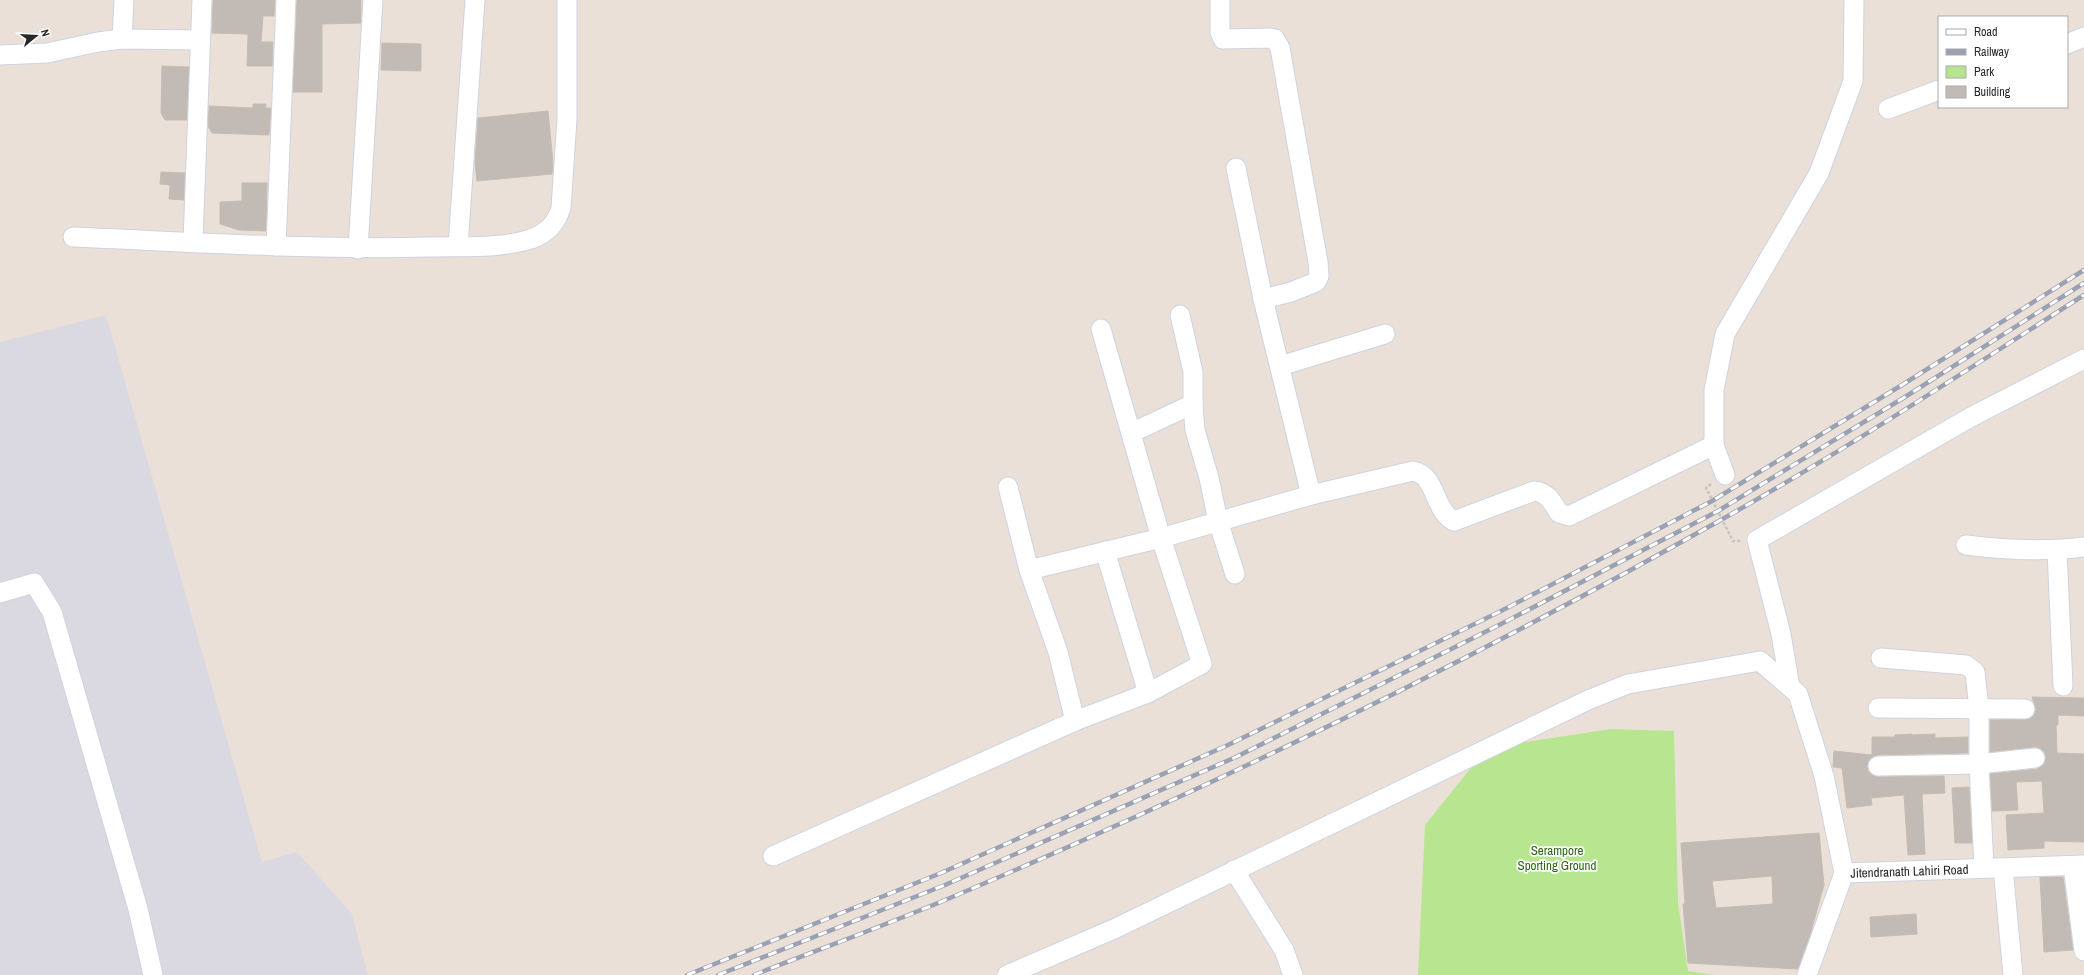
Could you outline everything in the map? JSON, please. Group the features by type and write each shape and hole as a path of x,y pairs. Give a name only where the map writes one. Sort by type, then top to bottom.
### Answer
{"street":[{"path":"122,40 124,0"},
{"path":"193,242 202,0"},
{"path":"276,246 286,0"},
{"path":"358,249 372,0"},
{"path":"458,246 475,0"},
{"path":"73,237 358,249 501,244 531,239 549,230 557,220 561,208 567,119 567,0"},
{"path":"1220,0 1220,32 1223,39 1270,38 1275,40 1280,48 1318,262 1319,276 1316,282 1292,292 1263,299"},
{"path":"1724,475 1714,445 1714,390 1725,334 1819,173 1853,81 1854,0"},
{"path":"2068,44 2084,37"},
{"path":"0,55 47,53 98,42 122,40 200,40"},
{"path":"1888,109 1938,90"},
{"path":"1236,168 1263,299 1311,496"},
{"path":"1180,314 1193,372 1195,430 1209,478 1218,521 1235,574"},
{"path":"773,856 1075,721 1148,692 1202,664 1161,538 1101,329"},
{"path":"1280,366 1385,334"},
{"path":"1790,688 1781,634 1757,540 1971,417 2084,359"},
{"path":"1131,433 1193,404"},
{"path":"1029,570 1161,538 1218,521 1413,470 1426,476 1442,510 1447,518 1454,521 1534,491 1542,492 1548,496 1559,513 1569,516 1714,445"},
{"path":"1008,487 1029,570 1058,652 1075,721"},
{"path":"1966,545 2015,551 2057,550 2084,547"},
{"path":"2057,550 2063,686"},
{"path":"1105,551 1148,692"},
{"path":"0,593 34,583 52,612 138,909 153,975"},
{"path":"1881,658 1966,665 1971,667 1975,672 1979,709 1979,764 1994,868 2013,975"},
{"path":"1007,975 1114,929 1504,740 1628,684 1760,661 1798,694 1824,776 1844,873"},
{"path":"1878,708 2026,709"},
{"path":"1878,766 1979,764 2035,758"},
{"path":"2078,865 2084,951"},
{"name":"Jitendranath Lahiri Road","path":"1807,975 1844,873 2078,865"},
{"path":"1234,870 1284,950 1293,975"}],"path":[{"path":"1724,475 1706,488 1733,541 1757,540"}],"shaded area":[{"path":"106,315 262,862 297,852 352,914 368,975 0,975 0,342"}],"green space":[{"name":"Serampore Sporting Ground","path":"1611,729 1674,731 1678,903 1688,971 1714,975 1418,975 1425,825 1487,748"}],"building":[{"path":"213,0 275,0 274,16 263,16 261,42 273,42 272,66 247,66 248,34 212,33"},
{"path":"297,0 361,0 361,23 322,24 322,92 293,92"},
{"path":"382,43 421,44 421,71 381,70"},
{"path":"162,66 189,67 187,120 165,120 161,113"},
{"path":"253,104 266,104 265,108 271,108 269,135 212,133 208,126 209,106 253,108"},
{"path":"548,111 553,163 552,174 477,181 475,163 478,118"},
{"path":"161,172 185,173 184,200 169,199 170,185 160,184"},
{"path":"242,183 267,183 266,231 239,230 220,224 220,202 242,201"},
{"path":"2032,697 2084,698 2084,716 2058,715 2058,725 2056,725 2057,753 2084,754 2084,842 2044,841 2044,848 2008,850 2006,815 2044,813 2042,781 2016,782 2018,810 1992,811 1990,774 2037,769 2045,763 2046,756 2044,751 2034,747 1990,752 1990,720 2030,719 2034,715 2036,709"},
{"path":"1935,734 1935,738 1968,737 1968,753 1878,755 1869,760 1867,766 1868,771 1872,775 1878,777 1944,776 1945,793 1922,794 1925,854 1908,855 1904,795 1871,798 1872,805 1847,808 1842,768 1833,767 1834,751 1872,755 1872,737 1895,737 1895,735"},
{"path":"1969,787 1972,843 1955,843 1952,788"},
{"path":"1819,833 1824,885 1810,935 1798,969 1688,963 1683,904 1685,904 1681,843","holes":["1772,876 1773,904 1716,908 1712,881"]},
{"path":"2040,877 2063,877 2073,950 2044,952"},
{"path":"1916,914 1917,934 1871,937 1870,917"}],"railway":[{"path":"687,975 941,873 1228,745 1501,611 1712,501 1902,385 2084,270"},
{"path":"718,975 945,885 1236,757 1505,622 1718,511 1905,397 2084,283"},
{"path":"754,975 926,908 1048,856 1244,767 1436,673 1626,573 1766,494 1903,411 2084,295"}]}
